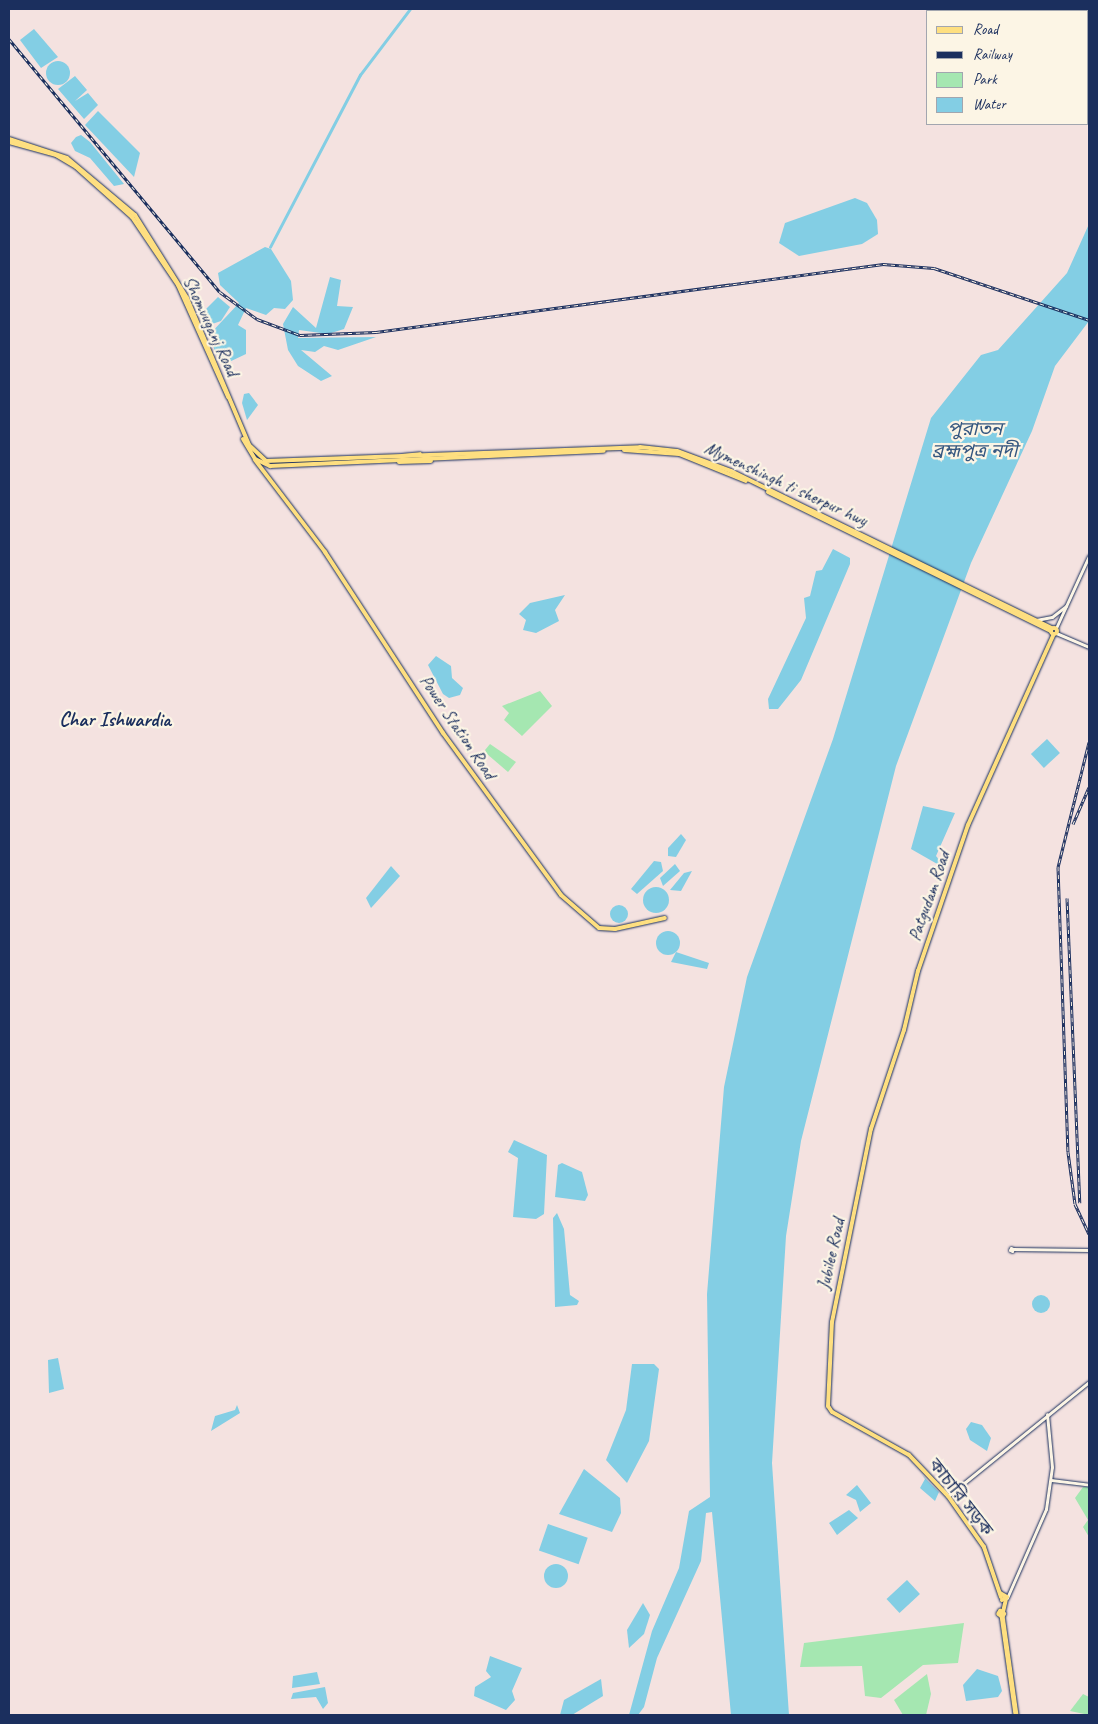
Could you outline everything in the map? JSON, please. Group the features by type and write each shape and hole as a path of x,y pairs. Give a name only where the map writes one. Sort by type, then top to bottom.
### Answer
{"highway":[{"path":"1002,1613 1016,1715"}],"main road":[{"name":"Shomvuganj Road","path":"9,141 67,158 127,206 170,267 255,459"},
{"name":"Shomvuganj Road","path":"203,339 218,365 249,445 260,458 272,464"},
{"name":"Mymenshingh ti sherpur hwy","path":"435,457 658,451 709,464 818,515 1000,605"},
{"path":"255,459 272,464 435,457"},
{"path":"394,460 415,465 435,457"},
{"name":"Power Station Road","path":"255,459 325,552 443,733 561,895 599,928 665,918"},
{"path":"267,477 272,464"},
{"path":"1054,631 1089,556"},
{"path":"1034,620 1052,617 1068,604"},
{"path":"1000,605 1054,631"},
{"path":"1000,605 1089,647"},
{"name":"Patgudam Road","path":"877,1111 949,877 1054,631"},
{"name":"Jubilee Road","path":"828,1406 836,1299 877,1111"},
{"path":"1013,1250 1089,1250"},
{"path":"948,1496 1047,1414 1089,1382"},
{"name":"কাচারি সড়ক","path":"828,1406 842,1419 909,1454 948,1496 984,1547 999,1591 1004,1597 1002,1613"},
{"path":"1004,1597 1009,1591 1046,1509 1051,1480 1047,1414"},
{"path":"1051,1480 1089,1485"}],"green space":[{"path":"540,691 552,706 522,736 504,720 509,713 502,706"},
{"path":"490,744 516,762 508,772 487,754 485,750"},
{"path":"1083,1487 1089,1487 1089,1537 1083,1527 1088,1520 1075,1498"},
{"path":"964,1623 958,1663 923,1665 881,1698 865,1696 862,1666 800,1667 804,1643"},
{"path":"927,1674 931,1694 926,1715 903,1715 894,1700"},
{"path":"1083,1694 1089,1697 1089,1715 1070,1711"}],"water":[{"path":"34,29 58,57 41,68 20,40"},
{"path":"58,61 67,64 70,73 67,82 58,85 49,82 46,73 49,64"},
{"path":"75,76 87,90 75,101 88,93 98,105 84,119 58,89"},
{"path":"98,111 140,153 134,177 85,125"},
{"path":"81,135 90,142 124,184 114,186 90,158 75,151 71,143 76,137"},
{"path":"855,198 867,203 877,220 878,234 862,244 799,256 779,243 785,223"},
{"name":"পুরাতন ব্রহ্মপুত্র নদী","path":"1089,224 1089,321 1055,366 1032,431 971,563 896,766 801,1141 786,1236 772,1463 789,1715 731,1715 712,1512 706,1513 701,1561 657,1658 644,1707 638,1715 629,1715 652,1631 679,1568 689,1511 710,1497 707,1294 724,1087 747,977 833,739 931,418 981,355 998,350 1067,273"},
{"path":"265,247 271,249 291,281 293,300 285,309 274,308 266,315 246,308 238,325 246,330 246,354 227,363 216,354 209,335 239,303 220,285 218,273"},
{"path":"330,277 341,280 337,306 353,307 344,329 328,334 299,330 298,338 376,337 338,350 324,346 315,352 301,350 332,376 321,381 298,366 288,350 283,324 293,307 316,328"},
{"path":"218,297 230,307 221,321 206,326 205,310"},
{"path":"249,393 258,405 247,420 242,403 244,394"},
{"path":"833,549 850,558 850,564 801,680 778,709 769,709 768,699 806,618 804,598 810,596 816,571 822,570"},
{"path":"565,595 555,610 559,621 536,633 523,630 526,620 519,614 530,603"},
{"path":"436,656 451,666 452,678 463,688 460,695 449,698 443,694 428,665"},
{"path":"1047,739 1060,753 1044,768 1031,754"},
{"path":"923,806 955,813 936,856 942,863 939,865 911,849"},
{"path":"681,834 686,840 676,857 668,856 668,848"},
{"path":"654,861 661,862 663,871 637,894 631,889"},
{"path":"675,864 680,871 663,886 660,878"},
{"path":"391,866 400,876 371,908 366,898"},
{"path":"692,871 681,891 670,890 684,873"},
{"path":"656,887 665,891 669,900 665,909 656,913 647,909 643,900 647,891"},
{"path":"615,905 623,905 628,910 626,921 615,923 610,918 610,910"},
{"path":"668,931 677,934 680,943 677,952 668,955 659,952 656,943 659,934"},
{"path":"676,952 709,963 707,969 671,962"},
{"path":"514,1140 547,1155 544,1214 536,1219 513,1217 518,1158 508,1152"},
{"path":"562,1163 582,1172 588,1195 585,1201 555,1197 558,1165"},
{"path":"557,1213 564,1229 570,1295 579,1301 577,1305 555,1307 553,1218"},
{"path":"1037,1295 1045,1295 1050,1300 1048,1311 1037,1313 1032,1308 1032,1300"},
{"path":"58,1358 64,1389 49,1393 48,1360"},
{"path":"632,1364 654,1364 659,1369 649,1441 627,1483 606,1460 626,1410"},
{"path":"237,1405 240,1413 211,1431 215,1416 235,1410"},
{"path":"971,1422 982,1425 991,1438 987,1451 970,1440 966,1429"},
{"path":"584,1469 620,1498 621,1513 612,1532 559,1514"},
{"path":"922,1475 939,1492 935,1501 920,1488 925,1479"},
{"path":"857,1485 871,1503 860,1512 856,1500 846,1495"},
{"path":"849,1510 858,1518 837,1535 829,1523"},
{"path":"548,1524 588,1538 579,1564 539,1550"},
{"path":"556,1564 565,1567 568,1576 565,1585 556,1588 547,1585 544,1576 547,1567"},
{"path":"907,1580 920,1594 899,1613 887,1599"},
{"path":"643,1603 650,1615 644,1634 629,1648 627,1630"},
{"path":"490,1656 522,1668 512,1691 515,1700 506,1710 474,1696 475,1687 491,1677 486,1671"},
{"path":"977,1669 998,1676 1002,1691 998,1697 966,1701 963,1685"},
{"path":"317,1672 320,1684 292,1688 293,1676"},
{"path":"601,1679 603,1696 572,1715 560,1715 564,1700"},
{"path":"325,1687 328,1703 323,1709 316,1697 291,1699 293,1693"}],"waterway":[{"path":"270,247 360,75 410,9"}],"railway":[{"path":"9,39 220,292 257,319 300,335 376,332 883,264 934,268 1089,320"},
{"path":"1089,742 1058,867 1068,1152 1075,1204 1089,1234"},
{"path":"1073,824 1089,787"},
{"path":"1067,898 1080,1203"}],"district":[{"name":"Char Ishwardia","path":"115,719"}]}
